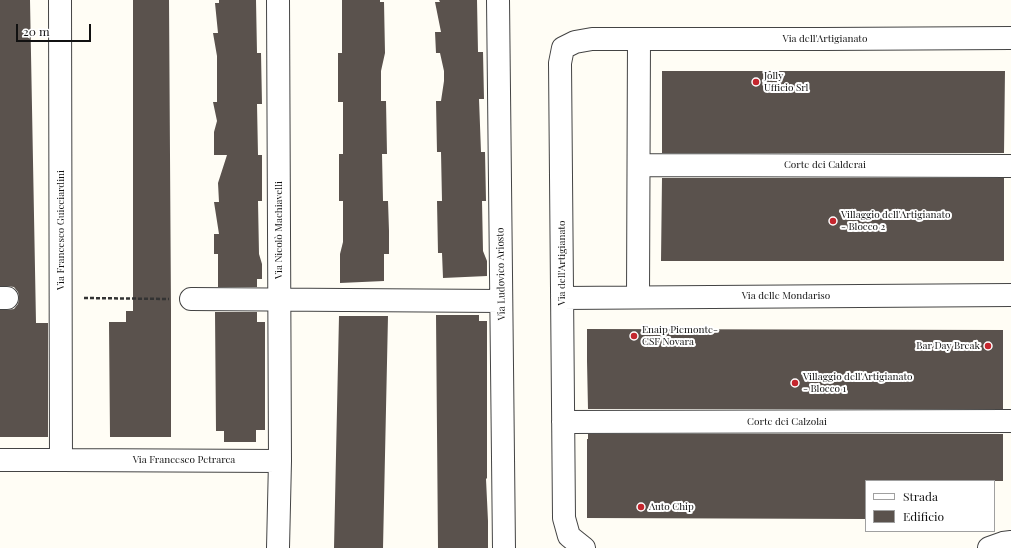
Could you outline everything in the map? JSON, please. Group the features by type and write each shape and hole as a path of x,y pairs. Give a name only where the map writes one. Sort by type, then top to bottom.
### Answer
{"street":[{"name":"Via Francesco Guicciardini","path":"60,0 61,460"},
{"name":"Via Nicolò Machiavelli","path":"278,0 280,461"},
{"name":"Via Ludovico Ariosto","path":"498,0 504,548"},
{"name":"Via dell'Artigianato","path":"584,548 569,536 564,518 560,63 563,48 575,42 592,39 1011,38"},
{"path":"638,297 639,39"},
{"name":"Corte dei Calderai","path":"638,165 1011,166"},
{"name":"Via delle Mondariso","path":"562,298 1011,295"},
{"path":"192,299 501,301"},
{"name":"Corte dei Calzolai","path":"563,422 1011,421"},
{"name":"Via Francesco Petrarca","path":"0,460 280,461"},
{"path":"278,548 280,461"},
{"path":"989,548 1011,542"}],"path":[{"path":"61,298 192,299"}],"building":[{"path":"0,0 30,0 36,323 48,323 48,437 0,437 0,310 14,309 18,304 19,298 18,292 14,287 0,286"},
{"path":"133,0 169,0 171,437 110,437 109,322 126,322 126,311 133,311"},
{"path":"219,0 256,0 257,53 261,53 262,104 257,104 258,155 262,155 262,201 258,201 259,254 262,264 262,279 257,279 257,287 218,287 218,254 214,254 214,234 219,234 214,202 219,202 218,183 227,155 214,155 214,132 217,121 213,102 217,102 217,56 213,33 218,33 215,3 219,3"},
{"path":"342,0 380,0 380,2 384,2 385,53 381,71 381,101 386,101 387,154 382,154 383,201 388,201 389,254 384,254 384,281 340,283 340,254 343,242 343,201 339,201 339,154 343,154 343,102 338,102 338,53 342,53"},
{"path":"439,0 477,0 478,52 483,52 484,99 479,99 481,152 485,152 486,201 482,201 483,251 487,261 487,276 443,278 442,253 438,253 437,201 442,201 441,152 437,152 436,101 441,101 444,81 444,71 440,53 436,53 435,32 441,32 435,2 440,2"},
{"path":"662,71 1005,71 1004,153 662,153"},
{"name":"Villaggio dell'Artigianato - Blocco 2","path":"662,178 1004,178 1004,261 661,261"},
{"path":"215,312 257,312 257,322 265,322 265,430 256,430 256,442 224,442 224,431 216,431"},
{"path":"436,315 479,315 479,321 487,321 486,479 488,548 438,548"},
{"path":"339,316 388,316 383,548 334,548"},
{"name":"Villaggio dell'Artigianato - Blocco 1","path":"587,329 1003,330 1003,409 588,409"},
{"path":"588,434 1003,434 1003,481 865,480 865,519 587,518"}],"place":[{"name":"Jolly Ufficio Srl","path":"756,82"},
{"name":"Villaggio dell'Artigianato - Blocco 2","path":"833,221"},
{"name":"Enaip Piemonte- CSF Novara","path":"634,336"},
{"name":"Bar Day Break","path":"988,346"},
{"name":"Villaggio dell'Artigianato - Blocco 1","path":"795,383"},
{"name":"Auto Chip","path":"641,507"}]}
